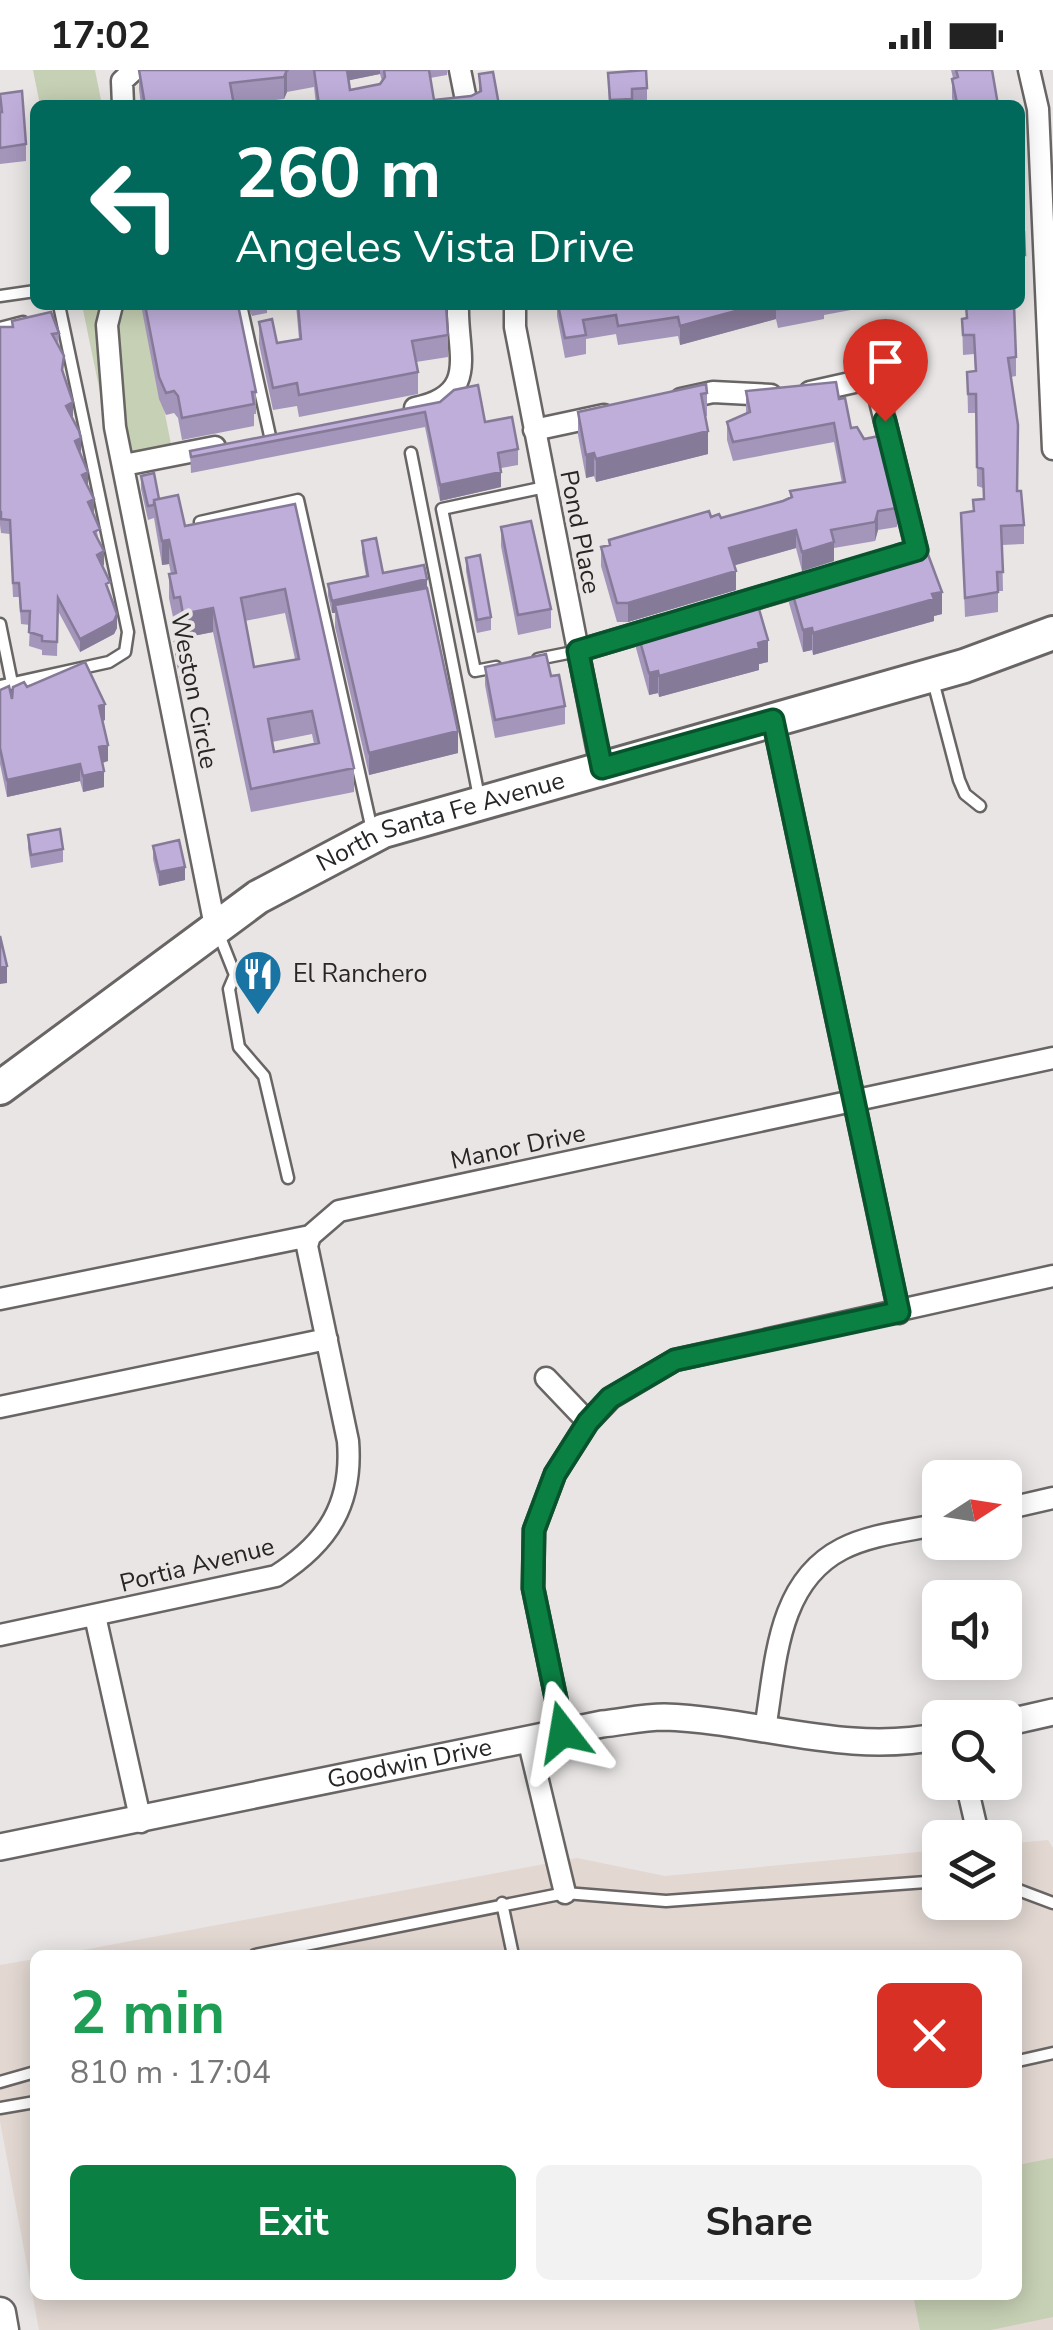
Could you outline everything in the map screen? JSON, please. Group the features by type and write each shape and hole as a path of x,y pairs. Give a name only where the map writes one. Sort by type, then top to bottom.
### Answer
{"main road":[{"name":"North Santa Fe Avenue","path":"0,1088 258,897 373,836 932,675 1053,633"},
{"path":"0,2313 3,2330"}],"street":[{"path":"123,100 122,81 134,70"},
{"path":"460,70 466,100"},
{"path":"1028,70 1038,109 1053,449"},
{"path":"1025,208 1042,208"},
{"name":"Weston Circle","path":"111,310 111,383 124,465 216,926"},
{"path":"386,414 437,404 458,380 464,364 459,310"},
{"name":"Pond Place","path":"515,310 514,327 602,768"},
{"path":"660,403 713,392 754,396 810,392 868,380 877,389 917,550 879,562"},
{"path":"534,430 624,411"},
{"path":"124,465 260,438"},
{"path":"578,651 842,573"},
{"path":"773,720 899,1312"},
{"name":"Manor Drive","path":"0,1299 310,1236 339,1211 1053,1058"},
{"name":"Portia Avenue","path":"0,1635 276,1576 307,1556 335,1524 350,1467 307,1246 310,1236"},
{"path":"563,1732 533,1588 534,1530 555,1474 588,1422 610,1398 675,1360 1053,1276"},
{"path":"0,1407 327,1338"},
{"path":"546,1378 588,1422"},
{"path":"1022,1505 1053,1498"},
{"path":"766,1728 784,1618 800,1586 841,1550 922,1529"},
{"path":"95,1616 141,1822"},
{"path":"1022,1718 1053,1712"},
{"name":"Goodwin Drive","path":"0,1848 563,1732 662,1717 766,1728 831,1742 902,1744 922,1740"},
{"path":"528,1740 565,1892"}],"lane":[{"path":"0,296 30,292"},
{"path":"48,316 60,310"},
{"path":"0,624 6,684 109,662 125,652 128,632 62,310"},
{"path":"242,310 260,438"},
{"path":"0,328 32,320"},
{"path":"411,454 481,802"},
{"path":"513,664 475,672 442,508 546,487"},
{"path":"200,522 298,500 373,836"},
{"path":"422,602 438,598"},
{"path":"532,660 578,651"},
{"path":"932,675 959,780 965,794 980,806"},
{"path":"216,926 234,975 229,990 239,1047 264,1076 288,1178"},
{"path":"279,1950 565,1892 666,1901 922,1882"},
{"path":"1022,1891 1053,1903"},
{"path":"502,1903 512,1950"},
{"path":"1022,2059 1053,2053"},
{"path":"0,2082 30,2073"},
{"path":"0,2108 30,2103"}],"shaded area":[{"path":"1048,1840 1053,1848 1053,2330 39,2330 33,2300 1022,2300 1022,1950 83,1950 577,1858 665,1876 922,1852 922,1920 1022,1920 1022,1842"},
{"path":"30,1960 30,2282 0,2121 0,1965"}],"green space":[{"path":"33,70 95,70 101,100 39,100"},
{"path":"83,310 144,310 172,449 114,460"},
{"path":"1053,2158 1053,2317 991,2330 920,2330 914,2300 1022,2300 1022,2164"}],"building":[{"path":"139,70 287,70 284,77 230,83 233,100 144,100"},
{"path":"314,70 347,70 350,90 380,84 384,70 429,70 434,100 318,100"},
{"path":"646,70 647,88 632,89 632,99 610,100 608,73"},
{"path":"956,70 992,70 997,100 956,100 952,79 958,77"},
{"path":"493,72 498,100 434,100 471,96 481,91 479,74"},
{"path":"22,91 26,144 0,148 0,94"},
{"path":"146,310 239,310 256,392 252,392 254,404 182,418 178,396 174,391 166,393 159,377"},
{"path":"298,310 446,310 448,335 412,341 418,372 299,395 297,383 273,388 259,322 272,319 277,343 301,339"},
{"path":"559,310 739,310 680,326 678,317 618,326 616,315 583,320 586,335 565,338"},
{"path":"966,310 1014,310 1016,357 1008,358 1018,425 1017,491 1021,491 1024,525 1001,526 1003,572 997,572 998,592 965,598 961,513 974,511 973,500 984,499 983,469 977,467 976,394 968,394 967,372 976,371 974,335 963,335 962,319 967,318"},
{"path":"51,312 59,333 52,334 64,356 62,370 73,402 66,406 81,438 75,441 88,472 82,475 94,499 88,502 100,529 94,532 104,551 97,555 110,582 106,584 117,614 114,621 80,639 58,598 57,642 42,641 42,636 29,632 30,611 21,611 19,583 13,583 10,520 1,519 0,511 0,327 13,327 12,321"},
{"path":"836,382 839,399 845,398 851,428 857,427 864,439 879,436 897,508 878,511 875,522 831,530 834,542 802,552 796,530 729,548 736,571 617,603 601,547 610,545 609,540 709,511 711,517 719,514 721,518 783,501 792,497 790,491 845,482 834,423 733,442 727,422 750,412 746,391"},
{"path":"706,384 707,393 701,394 708,431 596,459 594,453 586,455 578,412"},
{"path":"478,385 485,422 512,417 518,449 498,453 501,472 440,485 425,412 191,457 190,451 440,402 454,390"},
{"path":"154,473 159,499 148,506 141,476"},
{"path":"178,495 185,526 295,504 354,768 251,789 213,608 183,614 180,597 174,598 169,574 176,573 169,540 162,541 154,500","holes":["285,589 299,659 254,667 241,598","312,711 319,743 274,752 268,719"]},
{"path":"531,521 551,609 518,615 501,527"},
{"path":"376,538 383,573 424,565 427,579 332,601 328,584 368,576 362,541"},
{"path":"923,541 942,592 932,594 934,599 813,633 812,628 803,630 789,581"},
{"path":"480,555 491,617 477,620 466,558"},
{"path":"427,588 458,731 369,753 335,605"},
{"path":"754,592 768,640 758,643 759,648 659,676 658,671 649,673 636,627"},
{"path":"188,639 194,670 181,672 175,642"},
{"path":"546,654 551,676 559,675 565,706 495,720 485,667"},
{"path":"85,662 105,704 99,706 108,745 99,747 104,771 83,776 80,764 7,780 0,748 0,690 9,686 12,699 13,687 24,682 27,687"},
{"path":"60,829 63,849 31,855 28,835"},
{"path":"179,840 185,867 159,872 153,846"},
{"path":"0,936 7,966 0,968"}],"place":[{"name":"El Ranchero","path":"258,1016"}],"route":[{"path":"563,1732 533,1588 534,1530 555,1474 588,1422 610,1398 675,1360 899,1312 773,720 602,768 578,651 917,550 885,421"}]}
